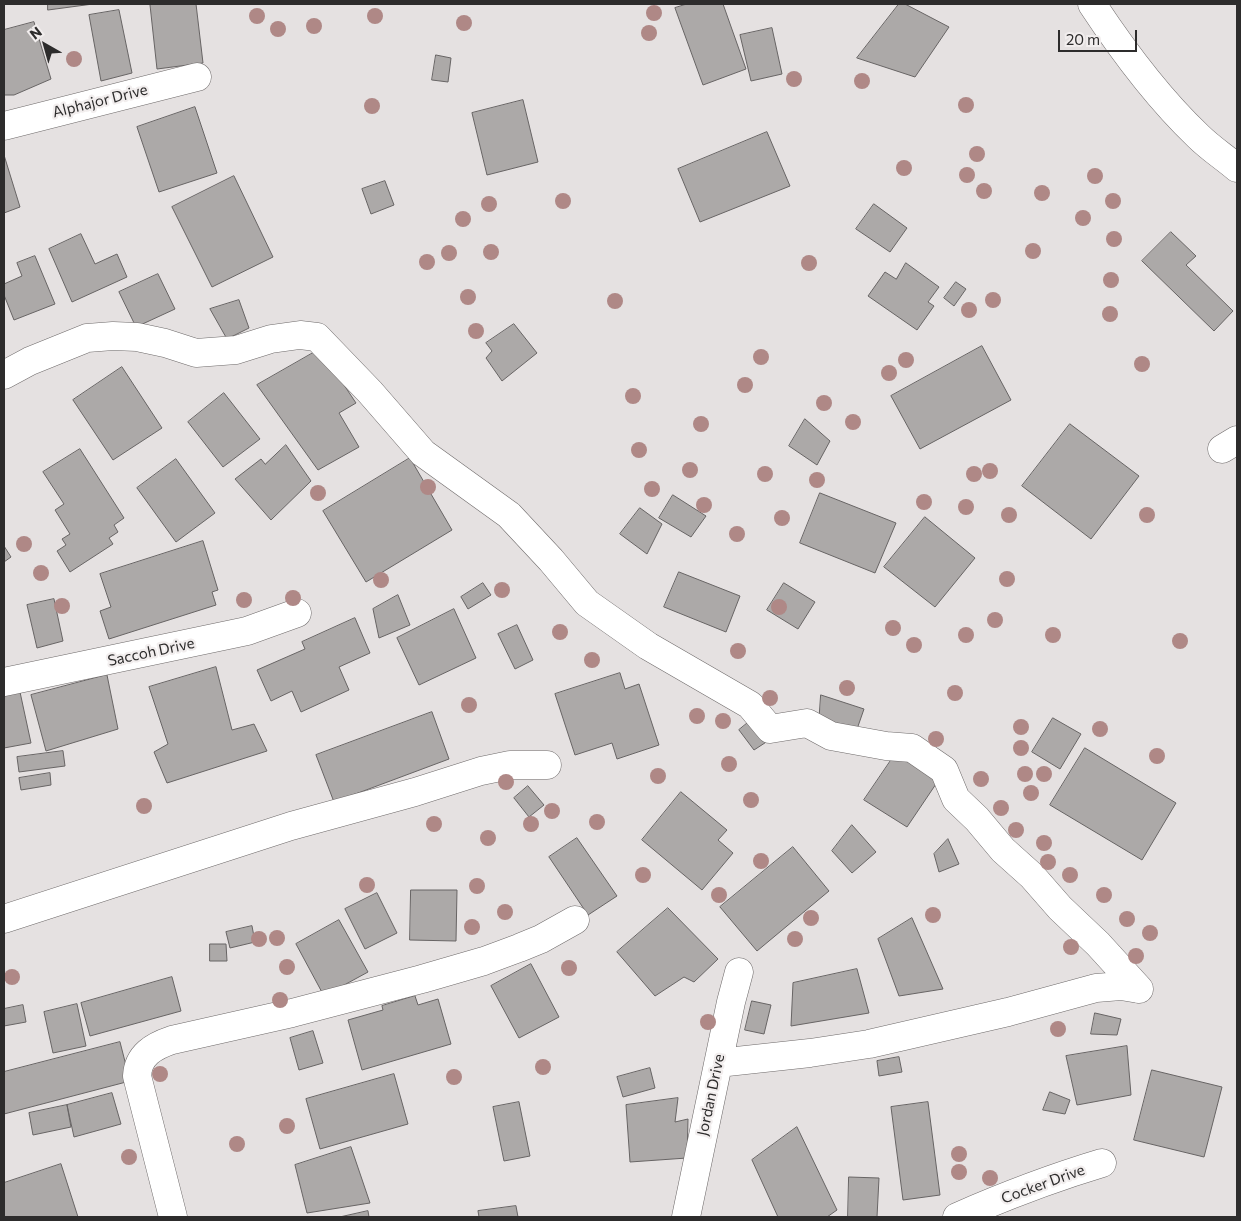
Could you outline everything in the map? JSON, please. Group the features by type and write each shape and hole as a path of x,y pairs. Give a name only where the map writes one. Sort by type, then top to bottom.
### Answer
{"street":[{"path":"1092,4 1120,46 1169,107 1199,138 1237,168"},
{"name":"Alphajor Drive","path":"4,126 197,77"},
{"path":"4,375 30,361 87,338 137,337 165,342 196,353 236,350 270,339 300,334 317,337 370,392 423,453 509,515 551,560 587,603 648,646 750,705 770,729 807,723 831,736 886,746 912,748 944,770 956,799 977,819 1003,850 1032,876 1060,908 1098,944 1139,989 1121,986 1096,988 1008,1012 869,1044 810,1053 718,1063"},
{"name":"Saccoh Drive","path":"4,682 247,631 297,613"},
{"path":"4,918 291,826 415,792 481,771 510,765 547,765"},
{"path":"173,1217 137,1076 138,1066 156,1045 292,1013 484,961 541,938 575,920"},
{"name":"Jordan Drive","path":"686,1217 739,972"},
{"name":"Cocker Drive","path":"957,1217 1014,1192 1102,1163"}],"building":[{"path":"48,4 93,4 48,10"},
{"path":"196,4 203,63 157,69 150,5"},
{"path":"687,4 723,4 746,69 703,85 675,8"},
{"path":"899,4 905,4 949,27 915,77 857,58"},
{"path":"119,10 132,73 101,81 89,15"},
{"path":"34,22 51,79 14,95 4,95 4,30"},
{"path":"772,28 782,74 751,81 740,35"},
{"path":"436,55 451,58 448,82 432,80"},
{"path":"523,100 538,162 487,175 472,113"},
{"path":"195,107 217,173 159,192 137,127"},
{"path":"767,132 790,186 700,222 678,169"},
{"path":"4,155 20,207 4,213"},
{"path":"234,176 273,257 212,287 172,207"},
{"path":"385,181 394,205 371,214 362,189"},
{"path":"874,204 907,228 890,252 856,229"},
{"path":"1171,232 1196,256 1186,265 1233,311 1214,331 1142,261"},
{"path":"81,234 95,264 117,254 127,277 72,302 49,249"},
{"path":"35,256 55,304 14,320 4,295 4,284 22,276 17,263"},
{"path":"906,263 939,287 928,302 934,306 917,330 868,296 885,272 896,279"},
{"path":"158,274 175,309 136,327 119,292"},
{"path":"956,282 966,289 954,306 944,298"},
{"path":"239,300 249,328 227,339 210,309"},
{"path":"514,324 537,353 502,381 486,358 492,351 486,343"},
{"path":"982,346 1011,400 920,449 891,396"},
{"path":"320,349 356,403 339,413 359,447 318,470 257,385"},
{"path":"122,367 162,428 113,460 73,400"},
{"path":"224,393 260,439 223,467 188,422"},
{"path":"805,419 830,441 817,465 789,446"},
{"path":"1070,424 1139,476 1091,539 1022,486"},
{"path":"286,445 311,481 271,520 235,479 261,459 265,464"},
{"path":"80,449 124,518 114,525 118,532 109,538 113,544 70,572 57,551 66,545 62,539 70,534 55,510 64,504 43,472"},
{"path":"410,458 452,530 366,582 323,511"},
{"path":"176,459 215,513 176,542 137,488"},
{"path":"820,493 896,523 875,573 800,543"},
{"path":"673,495 706,516 691,537 659,518"},
{"path":"640,508 662,524 647,554 620,534"},
{"path":"925,517 975,558 935,607 884,567"},
{"path":"203,541 218,590 212,592 216,605 109,639 100,611 111,607 100,574"},
{"path":"4,546 11,557 4,562"},
{"path":"679,572 740,596 726,632 664,607"},
{"path":"483,583 491,595 468,609 461,597"},
{"path":"784,583 815,602 798,629 767,610"},
{"path":"398,595 410,625 379,638 373,609"},
{"path":"54,599 63,641 37,648 27,605"},
{"path":"454,609 476,658 419,685 397,638"},
{"path":"355,618 370,653 339,667 349,690 301,712 292,691 271,701 257,670 305,649 302,642"},
{"path":"517,625 533,660 515,669 498,634"},
{"path":"216,667 232,730 254,724 267,751 167,783 154,752 168,744 149,687"},
{"path":"620,673 625,689 639,684 659,745 617,759 612,743 575,755 555,694"},
{"path":"107,675 118,729 46,751 31,695"},
{"path":"20,692 31,743 4,748 4,696"},
{"path":"821,695 864,709 856,732 819,724"},
{"path":"432,712 449,759 334,802 316,755"},
{"path":"755,717 774,737 754,750 739,730"},
{"path":"1053,718 1081,734 1060,769 1032,752"},
{"path":"1085,748 1176,803 1142,860 1050,805"},
{"path":"63,751 65,766 19,772 17,757"},
{"path":"896,753 938,781 907,827 864,800"},
{"path":"50,773 51,785 21,790 19,778"},
{"path":"528,786 544,805 529,817 514,798"},
{"path":"681,792 727,830 718,840 733,853 702,890 642,840"},
{"path":"852,825 876,852 852,873 832,851"},
{"path":"577,838 617,896 588,915 549,857"},
{"path":"948,839 959,864 939,872 934,854"},
{"path":"793,847 829,891 757,951 720,907"},
{"path":"411,890 457,890 456,941 410,940"},
{"path":"377,893 397,933 365,949 345,909"},
{"path":"668,908 718,959 694,982 684,977 655,996 617,952"},
{"path":"912,918 943,989 899,996 878,939"},
{"path":"339,920 368,972 324,996 296,944"},
{"path":"252,926 255,942 230,948 226,932"},
{"path":"210,944 226,944 227,961 210,961"},
{"path":"531,964 559,1017 519,1038 491,986"},
{"path":"857,969 869,1013 791,1026 793,983"},
{"path":"172,977 181,1011 90,1036 81,1003"},
{"path":"415,996 418,1005 438,999 451,1044 362,1070 348,1020 383,1010 382,1006"},
{"path":"752,1001 771,1005 764,1034 745,1030"},
{"path":"77,1004 86,1046 53,1053 44,1012"},
{"path":"23,1005 26,1022 4,1026 4,1009"},
{"path":"1095,1013 1121,1019 1117,1035 1091,1034"},
{"path":"313,1031 323,1063 299,1070 290,1038"},
{"path":"120,1042 130,1081 4,1114 4,1072"},
{"path":"1127,1046 1131,1095 1077,1105 1066,1056"},
{"path":"899,1057 902,1072 879,1076 877,1061"},
{"path":"650,1068 655,1088 623,1097 617,1077"},
{"path":"1152,1070 1222,1087 1204,1157 1134,1140"},
{"path":"394,1074 408,1124 320,1149 306,1099"},
{"path":"1050,1092 1070,1100 1065,1114 1043,1110"},
{"path":"112,1093 121,1124 74,1137 67,1105"},
{"path":"678,1098 675,1122 688,1119 687,1158 630,1162 626,1105"},
{"path":"519,1102 530,1156 504,1161 493,1107"},
{"path":"928,1102 940,1195 903,1200 891,1107"},
{"path":"67,1105 71,1127 33,1135 29,1113"},
{"path":"797,1127 837,1210 827,1217 778,1217 752,1160"},
{"path":"351,1147 370,1203 307,1213 295,1165"},
{"path":"61,1164 78,1217 4,1217 4,1183"},
{"path":"849,1177 879,1178 877,1217 848,1217"},
{"path":"516,1206 518,1217 479,1217 478,1211"},
{"path":"368,1211 369,1217 340,1217"}]}
